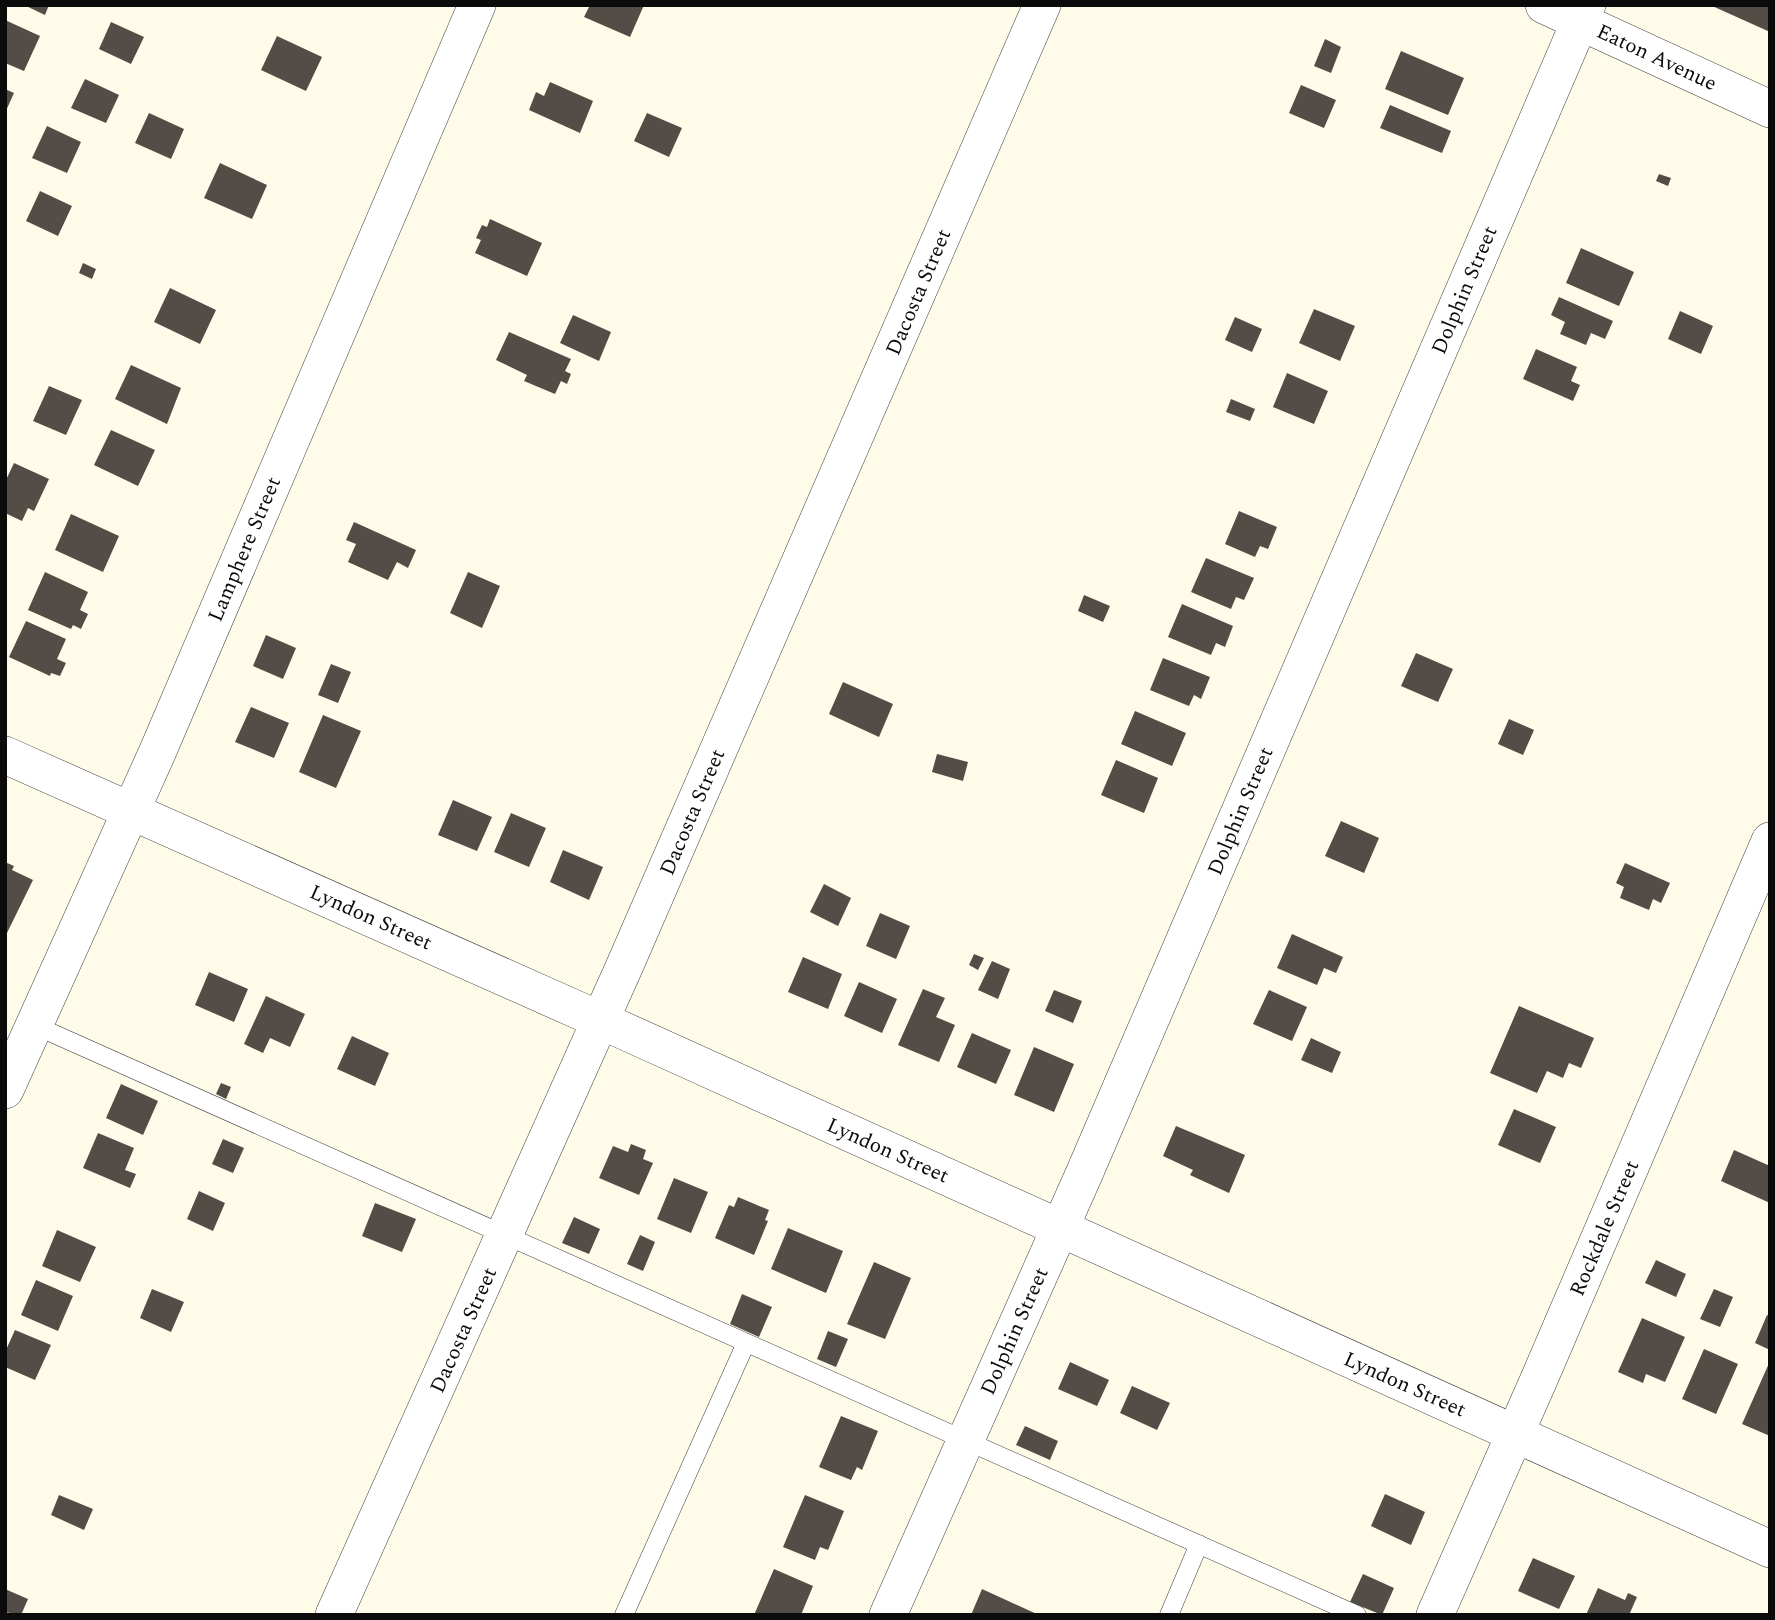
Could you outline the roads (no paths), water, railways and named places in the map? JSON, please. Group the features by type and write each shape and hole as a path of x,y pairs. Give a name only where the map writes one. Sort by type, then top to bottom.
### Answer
{"street":[{"name":"Lamphere Street","path":"5,1090 131,810 477,5"},
{"name":"Dacosta Street","path":"334,1615 506,1235 1042,5"},
{"name":"Eaton Avenue","path":"1544,5 1583,14 1770,109"},
{"name":"Dolphin Street","path":"888,1615 1059,1227 1583,14"},
{"name":"Lyndon Street","path":"5,755 600,1020 1770,1549"},
{"name":"Rockdale Street","path":"1435,1615 1770,841"}],"lane":[{"path":"34,1025 1357,1615"},
{"path":"624,1615 746,1342"},
{"path":"1169,1615 1199,1544"}]}
